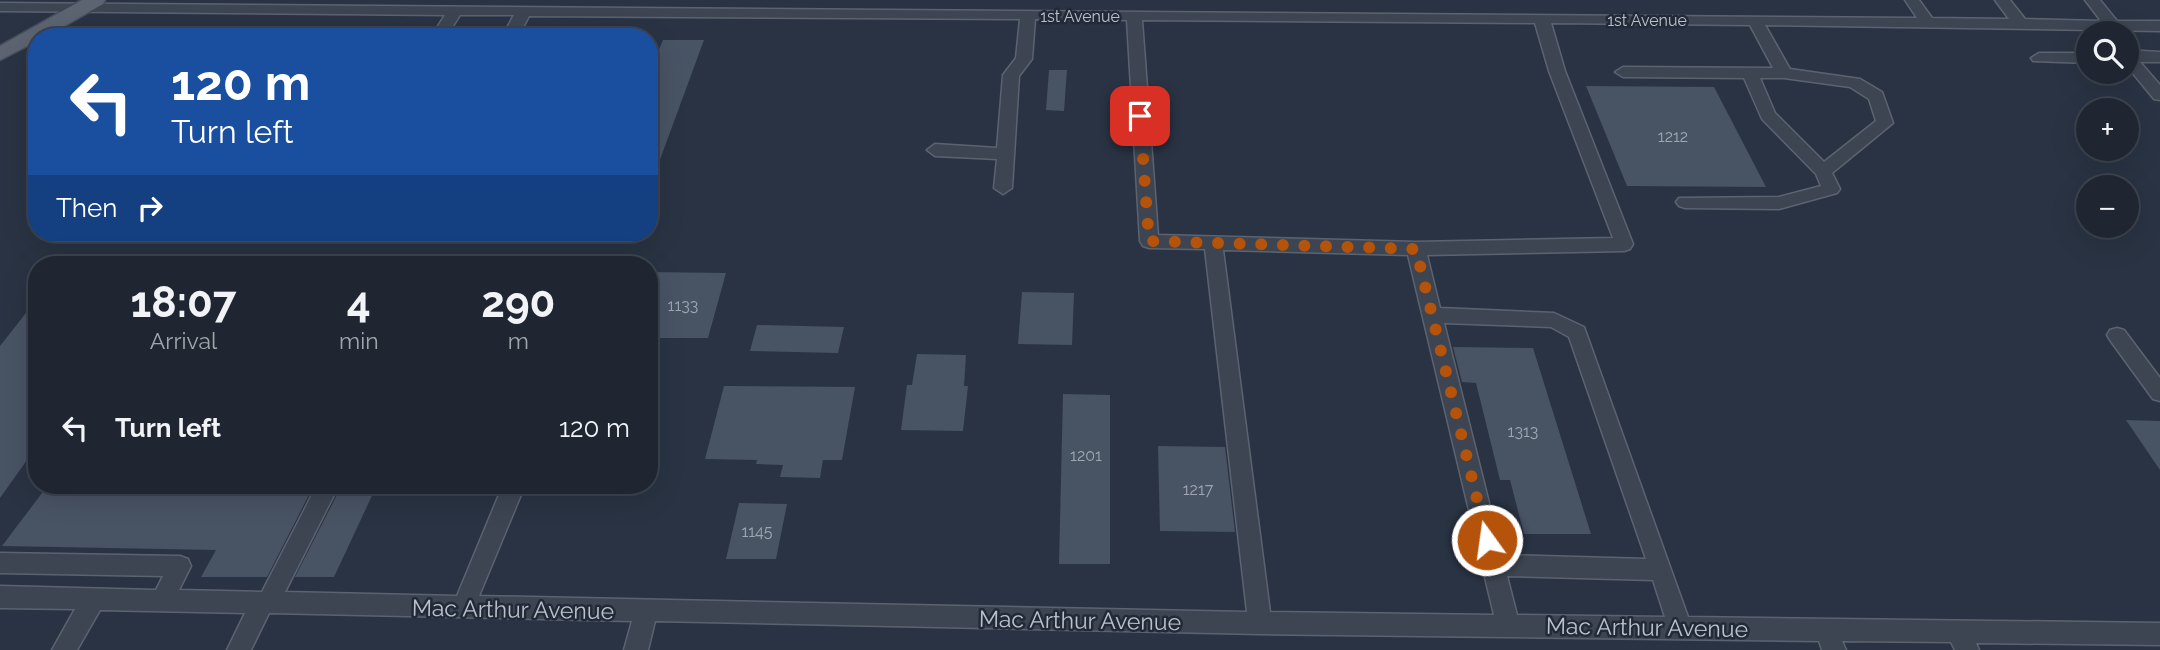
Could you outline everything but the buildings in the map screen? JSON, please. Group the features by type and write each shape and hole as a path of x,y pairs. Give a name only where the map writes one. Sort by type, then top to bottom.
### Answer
{"main road":[{"path":"46,28 89,4"},
{"path":"0,54 28,38"}],"street":[{"path":"1912,0 1927,22"},
{"path":"2002,0 2021,24"},
{"path":"2092,0 2102,21"},
{"name":"1st Avenue","path":"0,7 89,4 525,10 615,6 920,7 1028,15 1110,8 1134,16 1755,20 2076,27"},
{"path":"445,28 457,9"},
{"path":"515,28 525,10"},
{"path":"1003,188 1011,75 1024,59 1028,15"},
{"path":"1134,16 1149,241 1416,249 1624,244 1557,71 1542,20"},
{"path":"1755,20 1784,73"},
{"name":"1st Avenue","path":"2139,27 2160,26"},
{"path":"2139,56 2160,57"},
{"path":"2039,58 2076,58"},
{"path":"2139,70 2160,95"},
{"path":"1623,72 1784,73 1854,83 1876,96 1885,123 1823,171"},
{"path":"1685,202 1779,203 1831,189 1823,171 1768,115 1750,73"},
{"path":"935,150 1006,154"},
{"path":"1213,243 1260,623"},
{"path":"1416,249 1508,625"},
{"path":"1431,315 1554,320 1577,332 1680,627"},
{"path":"2117,335 2160,393"},
{"path":"239,650 323,494"},
{"path":"463,608 510,494"},
{"path":"0,564 180,566 162,601"},
{"path":"1493,565 1661,570"},
{"name":"Mac Arthur Avenue","path":"0,597 1260,623 1680,627 1830,640 1962,640 2160,634"},
{"path":"64,650 93,600"},
{"path":"636,650 646,611"}],"route":[{"path":"1140,116 1149,241 1416,249 1487,540"}]}
